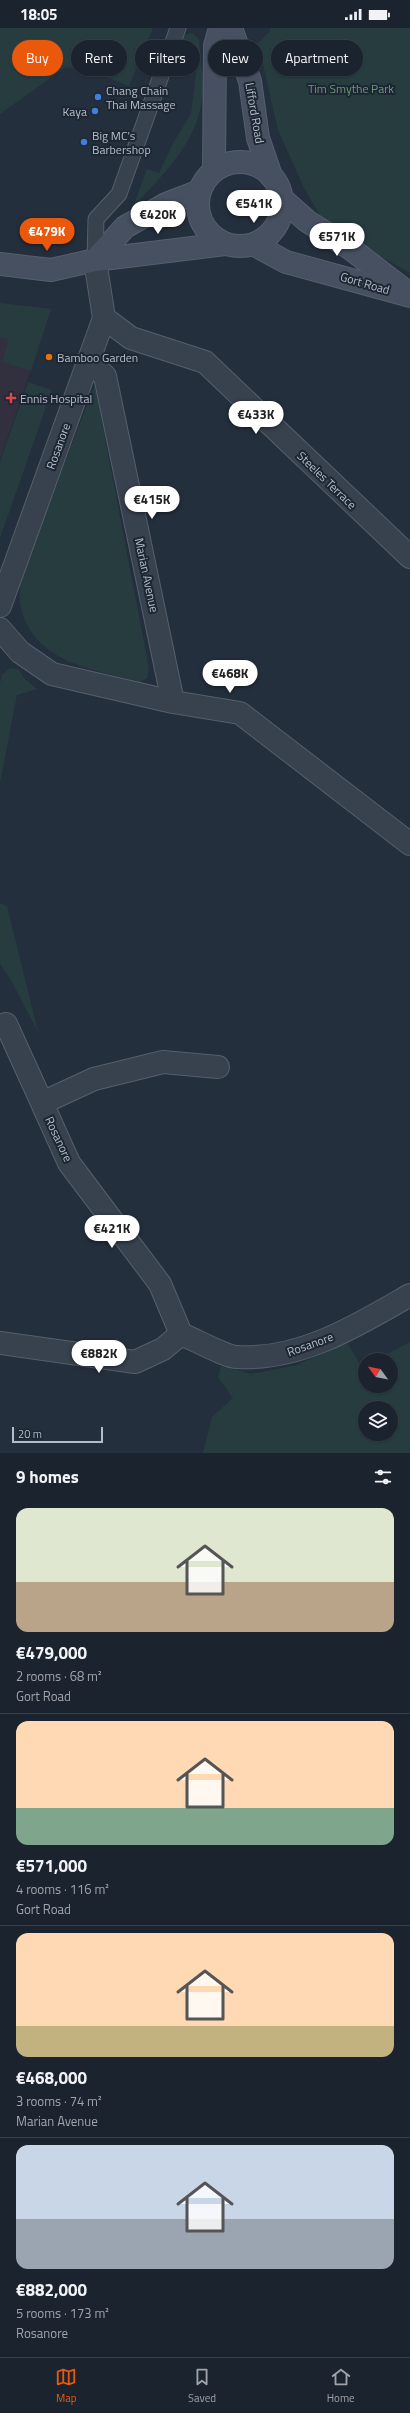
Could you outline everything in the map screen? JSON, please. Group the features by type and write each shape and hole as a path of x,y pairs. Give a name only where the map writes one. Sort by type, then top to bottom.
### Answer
{"main road":[{"path":"214,171 215,46 220,28"},
{"name":"Lifford Road","path":"231,28 250,81 258,138 271,176"},
{"path":"0,264 51,270 95,260 185,251 225,244 239,246 253,244 267,235 278,221 281,210 281,198 277,186 271,176 261,168 238,162 225,165 214,171 206,180 200,191 198,204 200,217 205,228 214,238 225,244"},
{"path":"95,260 125,227 166,204 200,191"},
{"name":"Gort Road","path":"281,198 307,221 351,249 410,295"},
{"name":"Gort Road","path":"253,244 286,262 410,295"}],"street":[{"name":"Rosanore","path":"0,606 104,318 95,260"},
{"name":"Steeles Terrace","path":"104,318 131,338 205,362 410,557"},
{"name":"Marian Avenue","path":"89,362 105,376 173,702"},
{"path":"0,629 20,652 52,674 173,702 240,713 410,844"},
{"name":"Rosanore","path":"2,1021 42,1103 68,1163 160,1284 181,1334 236,1358 283,1354 352,1329 410,1295"},
{"name":"Rosanore","path":"42,1103 94,1079 163,1062 218,1067"},
{"path":"0,1343 134,1362 163,1350 181,1334"}],"lane":[{"path":"95,260 96,219 119,194 178,28"}],"shaded area":[{"name":"Ennis Hospital","path":"0,303 51,309 0,460"}],"green space":[{"path":"0,28 153,28 148,40 135,40 135,72 129,86 101,76 127,76 127,40 71,40 71,68 66,67 63,69 63,40 12,40 12,76 53,76 0,114"},
{"name":"Tim Smythe Park","path":"270,28 410,28 410,273 341,234 320,215 304,188 278,130 263,65 263,40 261,40 270,31"},
{"path":"192,33 199,40 182,40 184,35"},
{"path":"200,48 203,93 199,116 193,131 185,145 166,171 133,207 147,169 159,173 173,143 191,114 196,76 200,76"},
{"path":"0,303 51,309 31,371 2,362 9,339 0,337"},
{"path":"28,382 52,390 0,538 0,462"},
{"path":"95,385 149,669 147,678 140,682 86,668 53,653 39,641 28,627 20,604 20,577"},
{"path":"10,668 18,669 24,678 37,689 17,695 0,783 0,683 2,675"},
{"path":"0,903 7,906 38,1032 11,980 0,964"},
{"path":"347,1342 358,1361 358,1393 398,1393 398,1353 389,1353 410,1342 410,1453 203,1453 212,1417 233,1398 218,1377 221,1366 251,1374 297,1365"}],"place":[{"name":"Chang Chain Thai Massage","path":"98,97"},
{"name":"Kaya","path":"95,111"},
{"name":"Big MC's Barbershop","path":"84,142"},
{"name":"Bamboo Garden","path":"49,357"},
{"name":"Ennis Hospital","path":"11,398"}]}
